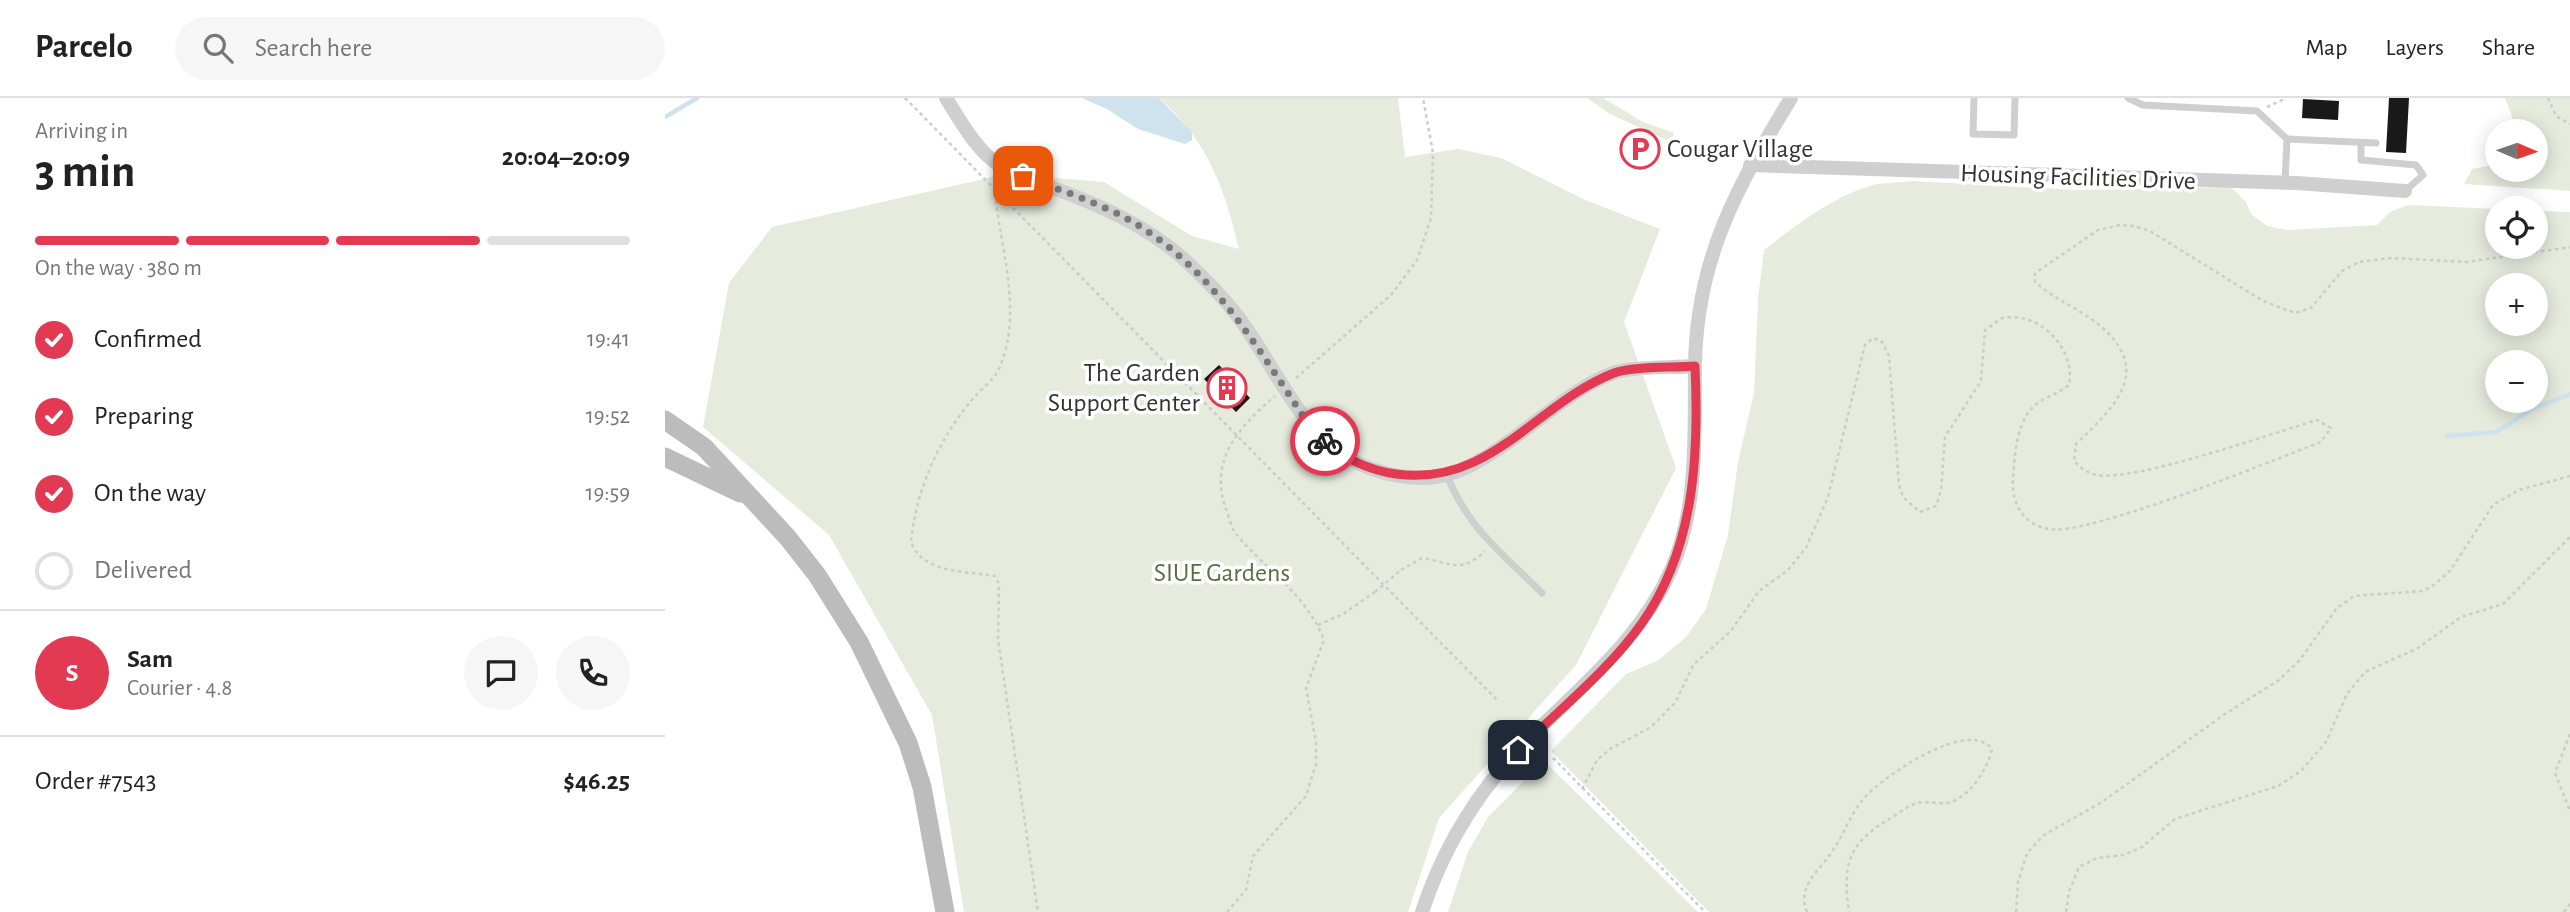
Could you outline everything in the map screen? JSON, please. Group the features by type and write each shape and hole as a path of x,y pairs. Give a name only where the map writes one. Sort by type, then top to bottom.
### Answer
{"main road":[{"path":"665,420 704,447 750,498 817,575 859,642 908,743 932,829 944,909"},
{"path":"665,457 750,498"}],"street":[{"path":"946,98 970,135 1002,167 1130,220 1185,260 1238,316 1311,428 1344,459 1381,472 1425,478 1468,467 1529,428 1573,394 1617,372 1695,366"},
{"path":"1422,912 1441,863 1481,793 1518,750 1622,648 1659,594 1672,569 1689,513 1693,479 1695,366 1707,272 1731,201 1791,98"},
{"name":"Housing Facilities Drive","path":"1750,165 2285,183 2405,191"}],"lane":[{"path":"1974,98 1973,134 2014,135 2015,98"},
{"path":"2128,98 2143,105 2257,111 2287,139 2376,143"},
{"path":"2285,183 2287,139"},
{"path":"2361,143 2361,160 2416,165 2423,174 2418,182 2405,191"},
{"path":"1446,472 1459,506 1504,557 1542,593"}],"path":[{"path":"905,98 1497,701"},
{"path":"1227,912 1246,890 1253,856 1306,796 1315,764 1317,742 1306,688 1324,640 1318,625 1300,598 1234,531 1223,500 1221,480 1226,450 1235,434 1391,295 1417,260 1431,218 1433,153 1423,98"},
{"path":"2257,111 2286,98"},
{"path":"2548,98 2556,116 2570,124"},
{"path":"1002,167 995,187 1007,282 1007,345 996,376 963,411 927,472 911,542 922,559 932,565 995,576 999,584 998,639 1038,912"},
{"path":"1582,789 1597,760 1610,749 1651,727 1675,703 1694,664 1730,632 1759,591 1787,571 1806,548 1828,497 1865,345 1873,338 1882,342 1889,356 1899,485 1903,496 1920,512 1936,506 1941,491 1945,438 1981,381 1985,330 2001,318 2026,319 2042,325 2066,353 2071,370 2069,385 2034,406 2021,424 2013,481 2016,508 2024,518 2046,529 2064,530 2109,519 2321,442 2331,428 2317,420 2133,473 2099,475 2084,471 2074,461 2076,444 2112,409 2122,393 2127,368 2113,338 2094,320 2046,292 2035,282 2035,273 2098,230 2120,225 2150,231 2263,301 2295,313 2312,307 2342,271 2359,262 2391,258 2467,262 2570,247"},
{"path":"2015,912 2018,882 2027,853 2044,835 2102,802 2225,714 2279,680 2299,661 2337,608 2354,596 2413,592 2434,585 2451,571 2493,505 2519,490 2570,476"},
{"path":"2066,912 2069,892 2079,867 2097,858 2124,855 2142,847 2175,819 2279,786 2301,771 2326,741 2347,694 2365,672 2418,648 2461,617 2503,604 2570,537"},
{"path":"1318,625 1343,614 1419,558 1447,566 1462,565 1473,561 1485,551"},
{"path":"2570,734 2555,773 2570,811"},
{"path":"1807,912 1803,900 1806,884 1835,848 1851,814 1868,794 1914,760 1943,745 1973,738 1988,743 1993,749 1990,761 1962,797 1948,803 1916,803 1869,832 1853,850 1848,862 1846,884 1849,912"},
{"path":"1553,758 1705,912"},
{"path":"2564,912 2570,904"}],"green space":[{"name":"SIUE Gardens","path":"1159,98 1398,98 1405,157 1458,149 1501,158 1585,200 1660,229 1624,322 1676,468 1576,665 1439,818 1408,912 964,912 932,715 829,535 703,427 729,283 772,227 1006,174 1104,182 1192,236 1239,249 1227,205 1212,166 1190,131"},
{"path":"1587,98 1603,98 1643,122 1674,133 1671,142 1610,114"},
{"path":"2505,98 2570,98 2570,191 2464,184 2472,169 2485,166 2485,182 2548,182 2548,119 2513,119"},
{"path":"1912,181 2076,190 2231,187 2246,202 2251,214 2267,226 2287,230 2377,225 2390,212 2408,205 2485,208 2485,259 2548,259 2548,211 2570,212 2570,912 1709,912 1551,751 1626,674 1657,661 1686,637 1706,609 1728,535 1738,462 1754,393 1758,299 1764,250 1802,221 1844,196 1882,183"},
{"path":"1544,761 1698,912 1448,912 1468,852 1488,817"}],"water":[{"path":"1082,98 1159,98 1192,132 1192,140 1185,144 1138,129 1107,109"}],"building":[{"path":"2389,98 2409,98 2406,153 2386,152"},
{"path":"2303,99 2339,101 2338,120 2302,118"},
{"name":"The Garden Support Center","path":"1219,365 1250,398 1236,412 1204,379"}],"waterway":[{"path":"665,117 697,98"},
{"path":"2447,436 2496,432 2532,409 2570,394"}],"way so far":[{"path":"1023,176 1130,220 1185,260 1238,316 1311,428 1325,441"}],"place":[{"name":"Cougar Village","path":"1640,149"},
{"name":"The Garden Support Center","path":"1227,388"}],"route":[{"path":"1325,441 1344,459 1381,472 1425,478 1468,467 1529,428 1573,394 1617,372 1695,366 1693,479 1689,513 1672,569 1641,624 1622,648 1518,750"}]}
